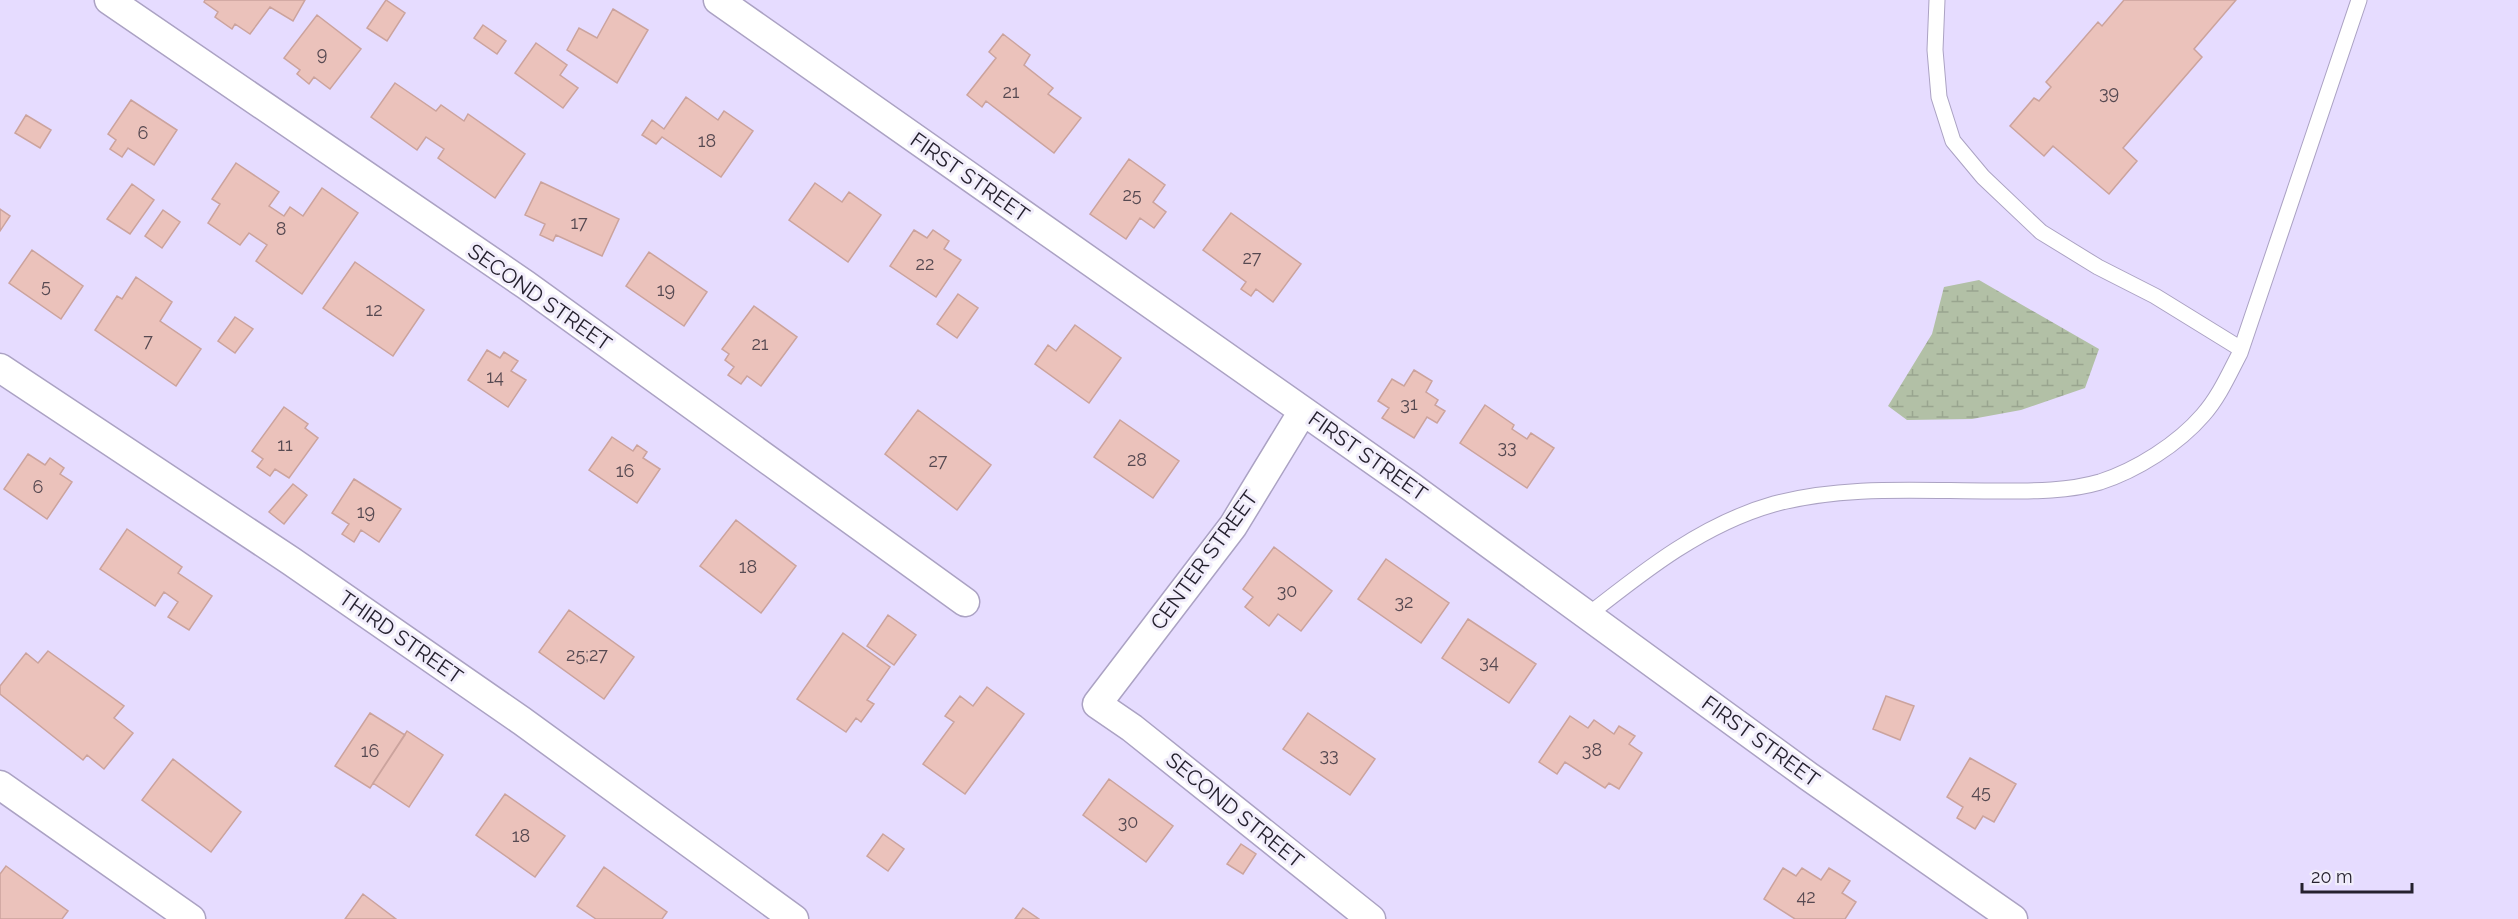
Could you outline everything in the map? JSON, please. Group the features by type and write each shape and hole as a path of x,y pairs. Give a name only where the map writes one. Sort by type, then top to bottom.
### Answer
{"street":[{"name":"SECOND STREET","path":"109,0 526,285 965,602"},
{"name":"FIRST STREET","path":"718,0 1303,411 1808,776 2013,919"},
{"name":"THIRD STREET","path":"0,368 300,567 522,721 794,919"},
{"name":"CENTER STREET","path":"1097,704 1233,526 1303,411"},
{"name":"SECOND STREET","path":"1097,704 1132,728 1371,919"},
{"path":"0,785 192,919"}],"lane":[{"path":"1937,0 1935,50 1939,97 1953,141 1983,177 2041,232 2098,267 2155,296 2241,349"},
{"path":"1588,615 1670,552 1739,517 1775,504 1862,491 2034,491 2079,486 2118,474 2170,444 2203,415 2217,396 2241,349 2359,0"}],"green space":[{"path":"1979,280 2099,349 2085,388 2021,410 1972,419 1907,420 1888,406 1932,334 1944,287"}],"building":[{"path":"205,0 305,0 293,21 270,7 250,34 235,24 232,29 215,17 218,12 204,2"},
{"path":"386,0 405,13 387,41 367,28"},
{"path":"2124,0 2236,0 2194,49 2202,57 2123,148 2137,161 2109,194 2053,146 2044,156 2010,126 2034,98 2039,101 2051,87 2046,82 2098,22 2102,26"},
{"path":"613,9 648,30 617,83 567,50 579,28 597,38"},
{"path":"317,15 361,49 330,89 314,77 309,84 297,74 300,70 284,58"},
{"path":"483,25 506,41 497,54 474,38"},
{"path":"1003,34 1030,55 1024,65 1053,88 1048,94 1081,118 1054,153 986,101 982,107 967,95 996,58 989,52"},
{"path":"536,43 567,65 560,75 578,88 563,108 515,73"},
{"path":"395,83 436,111 441,105 464,121 468,114 525,154 495,198 438,158 444,149 426,137 417,150 371,117"},
{"path":"686,97 718,120 724,111 753,131 721,177 662,137 656,144 642,135 652,120 664,129"},
{"path":"131,100 177,130 154,165 128,148 122,157 110,149 116,140 108,134"},
{"path":"26,115 51,130 40,148 15,133"},
{"path":"1129,159 1165,185 1153,202 1166,212 1154,228 1140,218 1126,239 1090,214"},
{"path":"236,163 279,192 269,206 284,216 290,207 303,216 322,188 358,213 302,294 256,261 267,245 249,233 240,245 208,223 220,204 212,199"},
{"path":"541,182 619,219 602,256 556,235 553,241 540,235 545,224 525,215"},
{"path":"815,183 842,202 849,192 881,215 848,262 789,220"},
{"path":"132,184 154,200 130,234 107,219"},
{"path":"0,209 10,216 0,231"},
{"path":"163,210 180,222 162,248 145,236"},
{"path":"1231,213 1301,264 1273,302 1256,289 1251,296 1241,289 1246,282 1203,250"},
{"path":"914,230 927,238 933,230 949,241 944,249 961,260 936,297 890,266"},
{"path":"32,250 83,286 61,319 9,283"},
{"path":"649,252 707,292 684,326 626,286"},
{"path":"355,262 424,310 393,356 323,308"},
{"path":"136,277 172,302 160,321 201,349 176,386 95,330 117,296 122,299"},
{"path":"958,294 978,308 957,338 937,324"},
{"path":"754,306 797,337 761,386 747,376 741,384 728,375 734,367 725,360 729,354 722,349"},
{"path":"235,317 253,329 235,353 218,341"},
{"path":"1075,325 1121,358 1089,403 1035,364 1048,345 1056,351"},
{"path":"487,350 500,358 504,352 518,361 511,371 526,380 508,407 468,380"},
{"path":"1414,370 1432,381 1426,392 1438,400 1435,405 1445,411 1437,423 1427,417 1414,438 1382,418 1389,408 1378,401 1392,379 1404,386"},
{"path":"1485,405 1514,425 1512,429 1527,439 1531,433 1554,448 1527,488 1460,443"},
{"path":"284,407 308,424 305,428 318,438 289,478 275,469 270,476 257,467 263,459 252,451"},
{"path":"918,410 991,465 957,510 885,454"},
{"path":"1120,420 1179,461 1153,498 1094,457"},
{"path":"612,437 633,451 637,445 647,452 643,458 660,469 637,503 589,470"},
{"path":"28,454 45,465 50,458 64,468 60,474 72,482 47,519 4,489"},
{"path":"354,479 401,509 379,542 361,530 354,542 342,534 349,524 332,513"},
{"path":"293,484 307,495 284,524 269,512"},
{"path":"736,520 796,566 761,613 700,566"},
{"path":"127,529 182,567 178,573 212,596 189,630 168,617 178,602 164,592 155,606 100,569"},
{"path":"1274,547 1332,591 1301,631 1278,614 1269,626 1245,607 1253,597 1243,589"},
{"path":"1386,559 1449,603 1421,643 1358,599"},
{"path":"569,610 634,657 604,699 539,652"},
{"path":"888,615 916,635 894,665 867,646"},
{"path":"1468,619 1536,664 1509,703 1442,658"},
{"path":"843,633 890,667 867,700 874,704 861,722 856,718 846,732 797,699"},
{"path":"48,651 124,706 114,718 133,733 104,769 87,755 83,760 0,694 0,686 26,653 38,663"},
{"path":"987,687 1024,714 965,794 923,764 954,722 945,716 960,696 973,706"},
{"path":"1886,696 1914,706 1900,740 1873,729"},
{"path":"370,713 405,735 370,788 335,766"},
{"path":"1308,713 1375,759 1350,795 1283,749"},
{"path":"1570,716 1588,728 1594,720 1614,734 1619,726 1635,736 1629,744 1642,753 1619,789 1609,783 1605,788 1565,762 1557,774 1539,762"},
{"path":"407,731 443,755 409,807 373,783"},
{"path":"1970,758 2016,784 1994,822 1983,816 1975,829 1957,818 1963,807 1947,797"},
{"path":"173,759 241,812 211,852 142,800"},
{"path":"1109,779 1173,826 1146,862 1083,815"},
{"path":"505,794 565,836 535,877 476,835"},
{"path":"883,834 904,849 888,871 867,856"},
{"path":"1241,844 1256,854 1243,874 1227,864"},
{"path":"6,866 68,911 62,919 0,919 0,874"},
{"path":"604,867 667,912 662,919 596,919 577,906"},
{"path":"1783,868 1796,876 1802,868 1821,880 1829,868 1850,881 1842,893 1856,902 1845,919 1795,919 1764,899"},
{"path":"363,894 396,919 345,919"},
{"path":"1023,908 1039,919 1015,919"}]}
